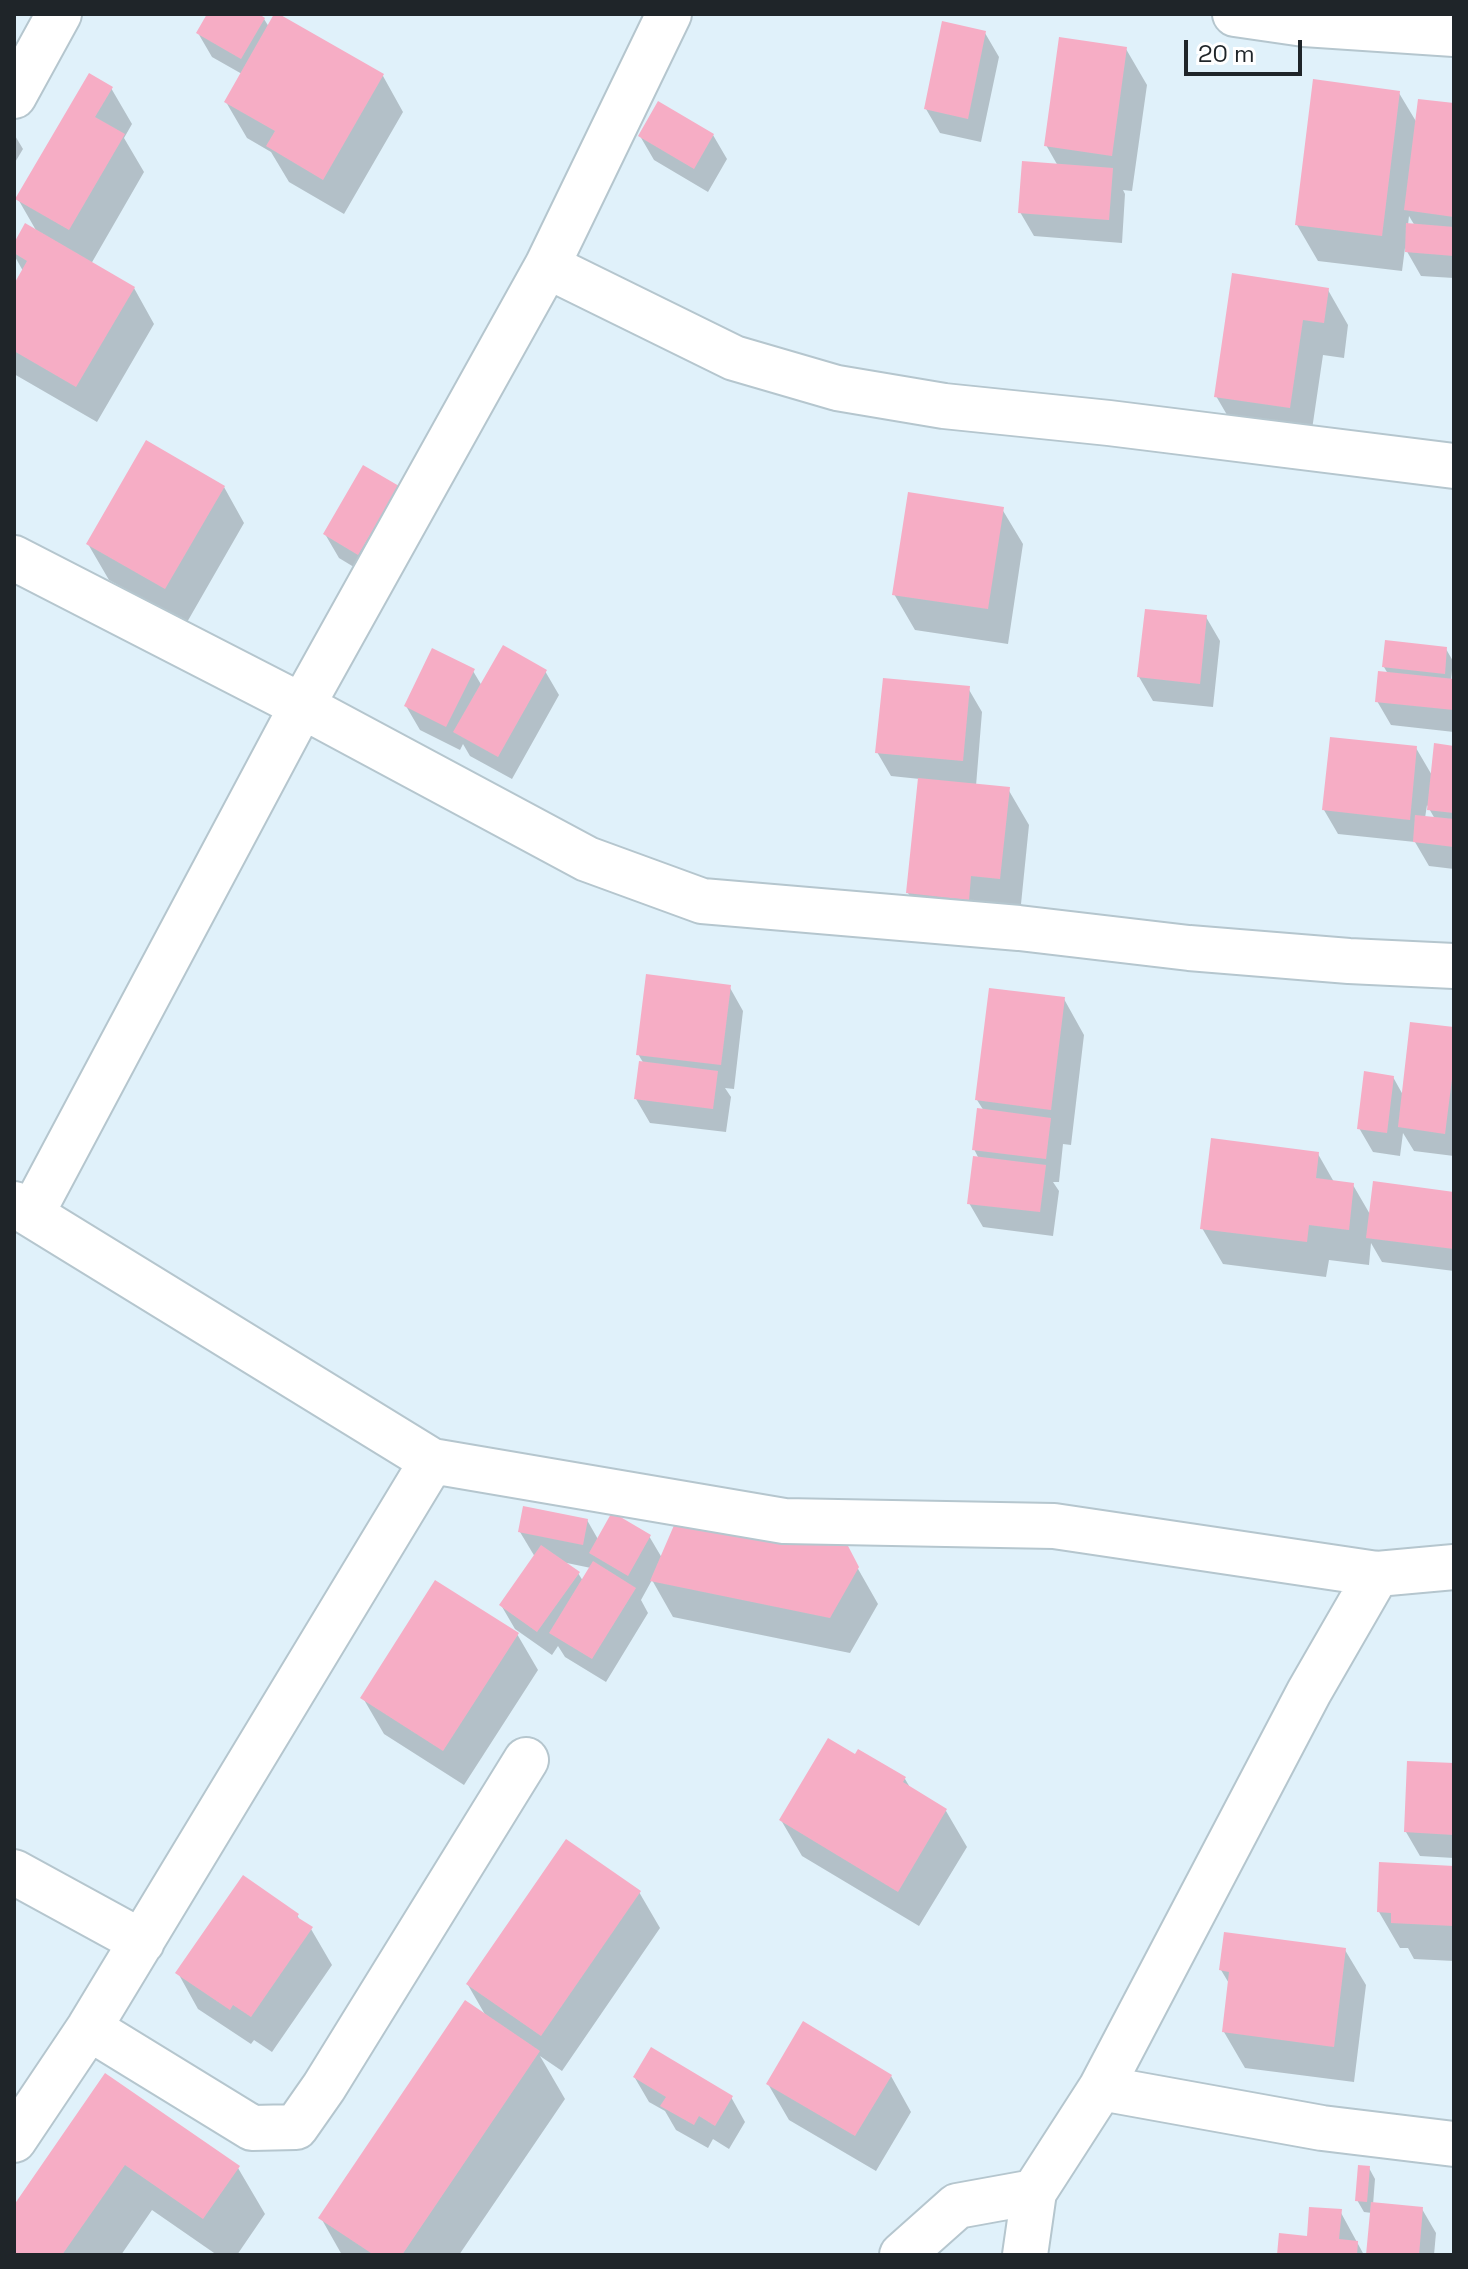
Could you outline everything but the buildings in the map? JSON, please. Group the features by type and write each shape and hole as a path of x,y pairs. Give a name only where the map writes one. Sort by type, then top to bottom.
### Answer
{"street":[{"path":"14,96 59,14"},
{"path":"669,14 547,266 23,1209 432,1461 784,1521 1054,1526 1377,1574 1454,1566"},
{"path":"1235,14 1304,24 1454,34"},
{"path":"547,266 734,358 837,388 944,406 1454,466"},
{"path":"14,558 302,706 587,859 702,901 1019,928 1189,948 1454,966"},
{"path":"14,2140 142,1942 432,1461"},
{"path":"1025,2255 1034,2192 1101,2088 1309,1692 1377,1574"},
{"path":"89,2028 252,2128 296,2127 324,2087 526,1760"},
{"path":"14,1872 142,1942"},
{"path":"1101,2088 1322,2128 1454,2144"},
{"path":"902,2255 957,2206 1034,2192"}]}
